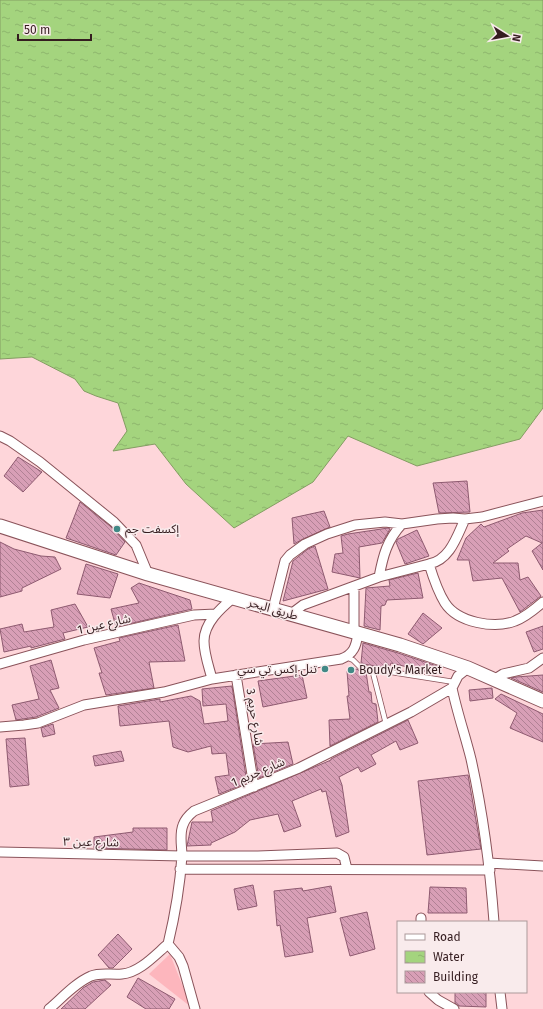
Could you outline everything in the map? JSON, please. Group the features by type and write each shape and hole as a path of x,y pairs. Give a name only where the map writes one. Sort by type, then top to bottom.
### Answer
{"main road":[{"name":"طريق البحر","path":"0,526 148,574 400,645 468,668 543,701"}],"street":[{"path":"0,436 10,441 40,462 114,522 136,545 148,574"},
{"path":"273,609 285,562 290,555 305,544 327,534 355,525 385,522 402,524 453,518 465,519 490,516 512,508 541,504"},
{"path":"291,614 303,605 379,577 438,561 448,552 465,519"},
{"path":"379,577 386,546 390,538 402,524"},
{"path":"429,564 434,580 445,603 459,616 472,621 498,624 514,621 522,618 543,602"},
{"path":"0,727 38,723 84,705 164,692 212,679 341,659 346,657 356,647 354,587"},
{"path":"212,679 204,642 206,632 216,614 234,598"},
{"name":"شارع عين 1","path":"0,664 84,640 194,615 216,614"},
{"path":"495,679 504,674 539,664 543,658"},
{"name":"شارع حريم 1","path":"168,944 176,905 182,856 182,829 183,824 189,815 194,811 299,768 386,724 453,685 458,676 468,668"},
{"name":"شارع حريم 3","path":"236,675 254,787"},
{"path":"453,685 471,759 490,867 494,921"},
{"name":"شارع عين ٣","path":"0,852 182,856 258,856 337,853 344,857 347,869"},
{"path":"180,869 347,869 543,866"},
{"path":"49,1009 77,985 88,978 98,974 123,974 136,970 168,944 181,960 195,1009"},
{"path":"431,993 438,1000 454,1009"},
{"path":"500,993 502,1009"}],"lane":[{"path":"346,657 353,660 361,668 453,685"},
{"path":"372,669 386,724"}],"shaded area":[{"path":"170,954 191,1007 149,974"}],"water":[{"path":"0,0 543,0 543,408 520,439 417,466 348,436 313,482 234,528 186,484 155,444 113,451 127,431 118,403 84,391 75,379 32,357 0,359"}],"building":[{"path":"18,457 42,472 23,492 4,476"},
{"path":"467,481 470,512 439,513 433,483"},
{"path":"80,502 110,526 125,542 116,555 66,538"},
{"path":"543,510 543,570 532,551 542,543 526,536 507,549 509,551 493,563 518,563 520,580 528,577 541,596 520,612 502,578 473,581 469,560 457,560 466,538 481,524 484,527 522,513"},
{"path":"324,511 330,527 294,544 292,518"},
{"path":"388,528 390,529 382,543 359,547 360,578 332,572 335,554 343,553 341,536"},
{"path":"417,530 429,556 405,564 396,542 398,539"},
{"path":"0,542 14,549 41,556 55,557 61,569 22,588 22,591 0,597"},
{"path":"315,546 328,589 283,601 293,561 308,549"},
{"path":"86,564 118,574 110,598 77,594"},
{"path":"418,573 423,598 387,600 385,605 381,606 380,630 364,626 366,588 390,586 389,580"},
{"path":"139,583 190,600 192,609 116,627 111,609 139,603 131,588"},
{"path":"75,604 88,627 63,633 65,639 31,648 31,646 4,652 0,629 22,624 24,632 54,627 51,610"},
{"path":"423,613 442,628 423,644 408,634"},
{"path":"178,625 185,661 149,662 154,688 106,695 99,673 102,673 94,648 120,641 119,638"},
{"path":"543,626 543,649 534,652 526,632"},
{"path":"363,643 437,666 436,674 391,663 389,668 363,664 361,663"},
{"path":"51,660 59,688 50,690 59,708 36,717 16,720 12,705 39,699 30,666"},
{"path":"357,669 360,672 366,672 372,703 376,704 378,722 330,746 329,720 350,719 347,696 349,696 347,671"},
{"path":"302,675 307,698 263,707 258,681"},
{"path":"543,675 543,692 511,678 516,677"},
{"path":"232,686 247,783 219,794 215,777 229,775 226,753 212,754 211,746 188,752 173,747 169,721 120,726 118,706 160,699 160,702 191,696 200,701 204,724 228,721 226,704 203,706 202,689"},
{"path":"492,688 493,698 470,701 469,690"},
{"path":"501,694 543,714 543,742 510,728 517,713 495,699"},
{"path":"408,720 418,743 400,750 396,741 371,755 376,764 361,772 358,767 339,777 342,785 349,832 336,837 326,791 322,792 321,789 292,801 301,826 284,832 278,814 250,820 235,832 211,843 211,845 187,846 192,822 213,822 211,811 331,760"},
{"path":"53,724 55,734 43,737 41,728"},
{"path":"25,738 29,785 10,787 6,739"},
{"path":"288,742 293,764 259,778 253,744"},
{"path":"121,751 124,761 95,766 93,756"},
{"path":"468,775 481,849 427,855 418,781"},
{"path":"133,828 167,828 167,850 94,848 94,837 133,832"},
{"path":"253,885 257,906 238,910 234,889"},
{"path":"331,886 336,912 307,918 313,952 285,957 280,925 277,926 274,891 302,888 303,891"},
{"path":"430,887 466,888 467,913 428,913"},
{"path":"367,912 375,949 350,956 340,918"},
{"path":"118,934 132,949 113,968 109,968 98,955"},
{"path":"138,978 175,999 169,1009 146,1009 127,997"},
{"path":"105,980 111,985 85,1009 61,1009 83,988 93,982"},
{"path":"455,993 486,993 486,1007 459,1006 455,1003"}],"place":[{"name":"إكسفت جم","path":"117,529"},
{"name":"تنل إكس تي سي","path":"325,669"},
{"name":"Boudy's Market","path":"351,670"}]}
